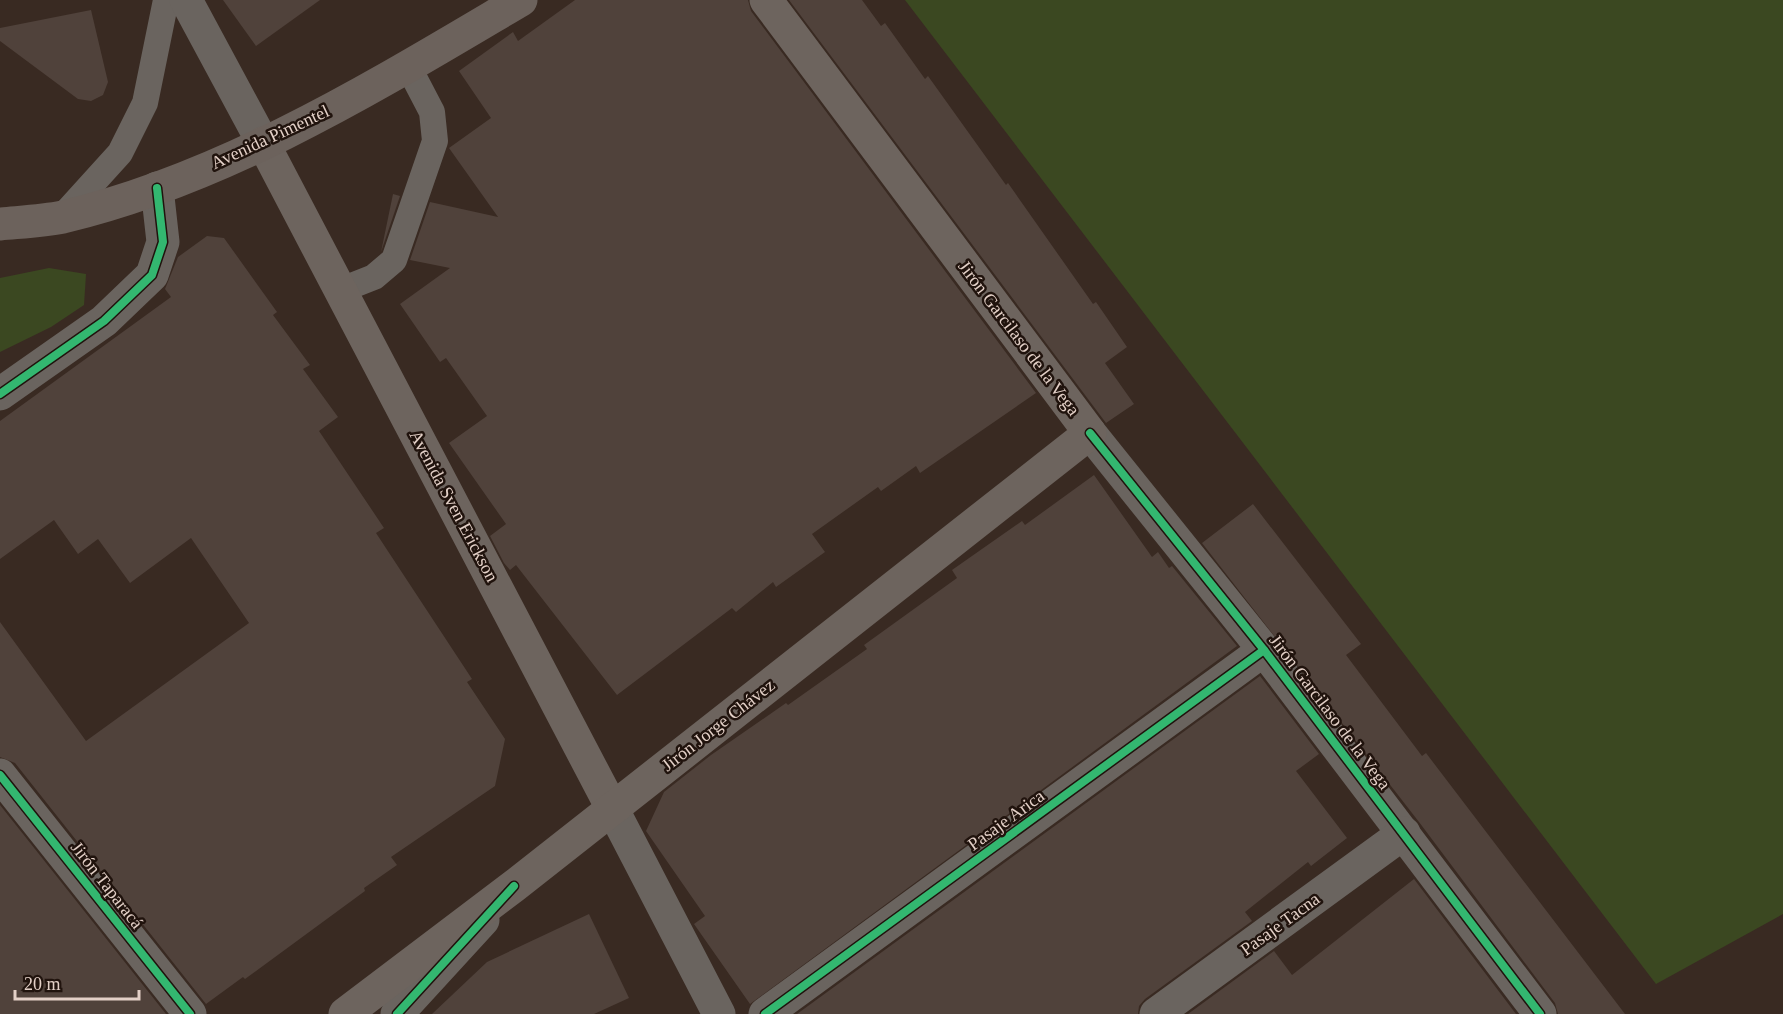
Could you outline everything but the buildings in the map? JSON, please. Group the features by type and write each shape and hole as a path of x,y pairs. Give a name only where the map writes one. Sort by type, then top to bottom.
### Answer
{"highway":[{"name":"Avenida Pimentel","path":"0,224 62,217 157,188 263,143 408,66 521,0"}],"main road":[{"name":"Jirón Garcilaso de la Vega","path":"766,0 1090,433"},
{"name":"Avenida Sven Erickson","path":"263,143 612,808"},
{"name":"Jirón Jorge Chávez","path":"345,1014 514,886 1090,433"}],"street":[{"name":"Avenida Sven Erickson","path":"186,0 263,143"},
{"path":"0,394 104,321 152,275 163,242 157,188"},
{"name":"Jirón Garcilaso de la Vega","path":"1090,433 1264,650 1540,1014"},
{"name":"Pasaje Arica","path":"765,1014 1264,650"},
{"name":"Jirón Taparacá","path":"0,775 190,1014"},
{"name":"Avenida Sven Erickson","path":"612,808 719,1014"},
{"name":"Pasaje Tacna","path":"1156,1014 1404,833"},
{"path":"397,1014 514,886"}],"lane":[{"path":"62,217 120,153 145,103 166,0"},
{"path":"341,290 374,277 394,260 435,141 432,112 408,66"}],"green space":[{"path":"905,0 1783,0 1783,914 1656,984"},
{"path":"49,268 86,274 84,305 51,327 0,352 0,278"}],"cycle path":[{"path":"0,394 104,321 152,275 163,242 157,188"},
{"path":"1090,433 1264,650 1540,1014"},
{"path":"765,1014 1264,650"},
{"path":"0,775 190,1014"},
{"path":"397,1014 514,886"}]}
